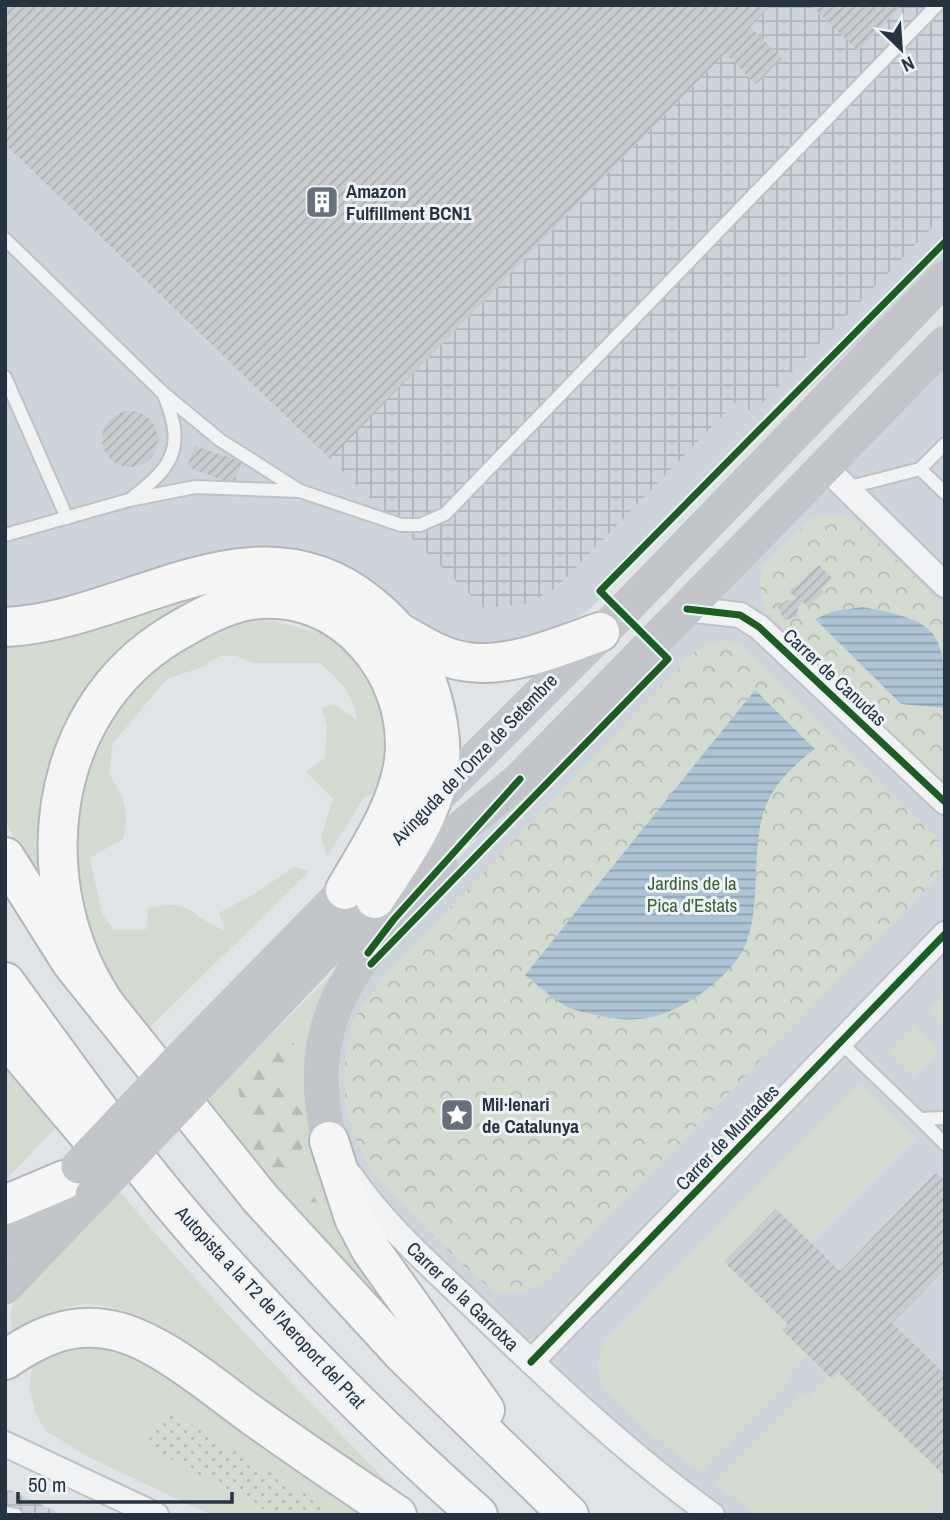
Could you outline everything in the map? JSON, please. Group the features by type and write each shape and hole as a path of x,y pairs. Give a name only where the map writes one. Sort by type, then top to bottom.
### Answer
{"highway":[{"path":"5,627 77,616 193,576 259,566 314,574 341,585 382,614 399,632 423,671 435,709 439,764 434,799 411,846 360,894"},
{"path":"109,1010 89,982 76,955 58,887 55,850 64,787 87,727 123,671 166,637 220,608 251,600 281,599 331,615 370,646 397,690 403,714 404,761 360,894"},
{"path":"399,632 428,649 453,658 488,663 521,657 600,632"},
{"path":"5,857 47,927 109,1010 180,1101 335,1283 403,1354 569,1515"},
{"path":"5,909 89,1024 250,1223 386,1368 471,1450 548,1515"},
{"name":"Autopista a la T2 de l'Aeroport del Prat","path":"5,982 128,1147 206,1243 356,1399 478,1515"},
{"path":"5,1036 182,1247 279,1354 324,1385 356,1399"},
{"path":"329,1142 354,1218 371,1250 444,1349 523,1468"},
{"path":"5,1205 79,1180"},
{"path":"5,1360 56,1331 106,1329 125,1334 168,1356 397,1515"}],"main road":[{"name":"Avinguda de l'Onze de Setembre","path":"434,799 945,278"},
{"name":"Avinguda de l'Onze de Setembre","path":"5,1241 79,1180 190,1071 360,894 520,779 687,609 834,477 945,343"},
{"path":"765,464 797,463 834,477"},
{"path":"329,1142 320,1089 320,1060 325,1028 349,975 394,919 520,779"},
{"name":"Avinguda de l'Onze de Setembre","path":"5,1287 79,1180"}],"street":[{"path":"834,477 945,585"},
{"name":"Carrer de Canudas","path":"687,609 740,615 759,628 945,802"},
{"name":"Carrer de Muntades","path":"531,1362 945,934"},
{"name":"Carrer de la Garrotxa","path":"329,1142 360,1190 388,1223 531,1362 609,1433 712,1515"},
{"path":"5,1444 156,1515"}],"lane":[{"path":"5,239 163,393 220,440 300,491 401,525 420,525 445,514 937,5"},
{"path":"5,377 67,518"},
{"path":"130,499 159,477 171,460 175,425 163,393"},
{"path":"834,477 920,469 945,444"},
{"path":"920,469 945,494"},
{"path":"5,536 130,499 195,487 300,491"},
{"path":"841,1043 945,1144"},
{"path":"919,1119 945,1118"},
{"path":"5,1513 16,1515"}],"shaded area":[{"path":"5,5 945,5 945,261 741,453 588,611 561,627 504,644 480,644 439,633 385,596 110,591 5,613"},
{"path":"771,5 811,5 858,50 902,5 945,5 945,214 752,413 738,400 556,588 527,604 484,608 330,459 725,53 756,84 781,59 750,27"},
{"path":"945,358 945,1515 712,1515 531,1362 329,1141 336,1002 376,943"},
{"path":"5,1490 13,1491 63,1515 5,1515"}],"green space":[{"path":"831,514 852,517 945,606 945,784 773,618 764,606 760,588 762,568 812,518"},
{"path":"225,585 146,635 41,866 40,877 34,877 5,821 5,640"},
{"path":"269,620 324,634 366,670 379,693 387,748 384,778 375,792 364,798 327,857 321,837 333,799 306,772 325,758 327,726 321,708 334,704 357,720 353,703 339,682 320,663 253,663 236,656 220,656 200,668 167,679 113,743 109,774 125,805 126,820 123,839 90,858 102,914 114,930 147,929 148,908 163,905 182,906 225,930 219,913 254,894 294,867 310,871 144,1033 112,982 80,919 74,818 91,756 123,699 146,675 173,654 237,623"},
{"name":"Jardins de la Pica d'Estats","path":"728,640 742,647 938,838 943,864 935,880 544,1284 514,1293 495,1292 463,1266 372,1174 356,1141 345,1108 345,1057 353,1019 387,973 694,652 716,642"},
{"path":"338,968 322,994 310,1031 414,1335 362,1293 204,1101"},
{"path":"945,994 945,1028 928,1011"},
{"path":"913,1026 939,1051 914,1077 888,1053"},
{"path":"283,1031 294,1044 299,1065 290,1079 288,1096 304,1115 310,1117 303,1147 282,1171 270,1168 253,1155 255,1122 244,1113 236,1081 244,1065"},
{"path":"5,1059 63,1120 5,1181"},
{"path":"858,1084 916,1138 812,1243 776,1209 725,1262 788,1324 782,1330 808,1355 786,1377 790,1382 701,1472 641,1425 612,1396 602,1382 598,1369 602,1349 607,1338"},
{"path":"119,1191 258,1348 404,1498 395,1497 150,1321 110,1307 81,1305 54,1313 18,1334 12,1328 10,1316 18,1288"},
{"path":"313,1196 320,1208 320,1220 315,1229 304,1228 295,1218 294,1203"},
{"path":"51,1345 112,1345 237,1421 362,1515 211,1515 90,1458 46,1431 36,1415 29,1385 32,1370 39,1355"},
{"path":"838,1372 945,1476 945,1515 757,1515 714,1483 800,1395 806,1399 829,1375 832,1378"},
{"path":"167,1410 340,1515 274,1515 145,1446"}],"water":[{"path":"863,607 909,618 933,634 940,646 943,662 945,708 901,704 815,619 834,611"},
{"path":"755,690 815,749 780,782 764,811 760,828 752,924 740,955 717,981 703,992 671,1011 655,1016 640,1019 615,1018 572,1009 560,1003 525,975"}],"building":[{"name":"Amazon Fulfillment BCN1","path":"5,5 771,5 750,27 782,58 756,84 725,53 330,459 5,144"},
{"path":"811,5 902,5 858,51"},
{"path":"125,411 135,411 150,419 156,428 156,450 150,459 135,467 125,467 107,455 102,444 102,434 114,416"},
{"path":"195,446 242,462 234,484 187,467"},
{"path":"819,565 832,578 821,589 824,592 808,607 803,602 798,607 797,617 784,620 778,607 787,600 793,601 796,598 790,592"},
{"path":"936,1173 945,1181 945,1269 892,1323 945,1374 945,1476 838,1372 832,1379 782,1330 788,1324 724,1262 776,1209 840,1271"}],"cycle path":[{"path":"371,964 668,659 600,591 945,242"},
{"path":"687,609 740,615 759,627 945,802"},
{"path":"368,953 394,919 520,779"},
{"path":"531,1362 945,934"}],"place":[{"name":"Amazon Fulfillment BCN1","path":"322,202"},
{"name":"Mil·lenari de Catalunya","path":"457,1115"}]}
